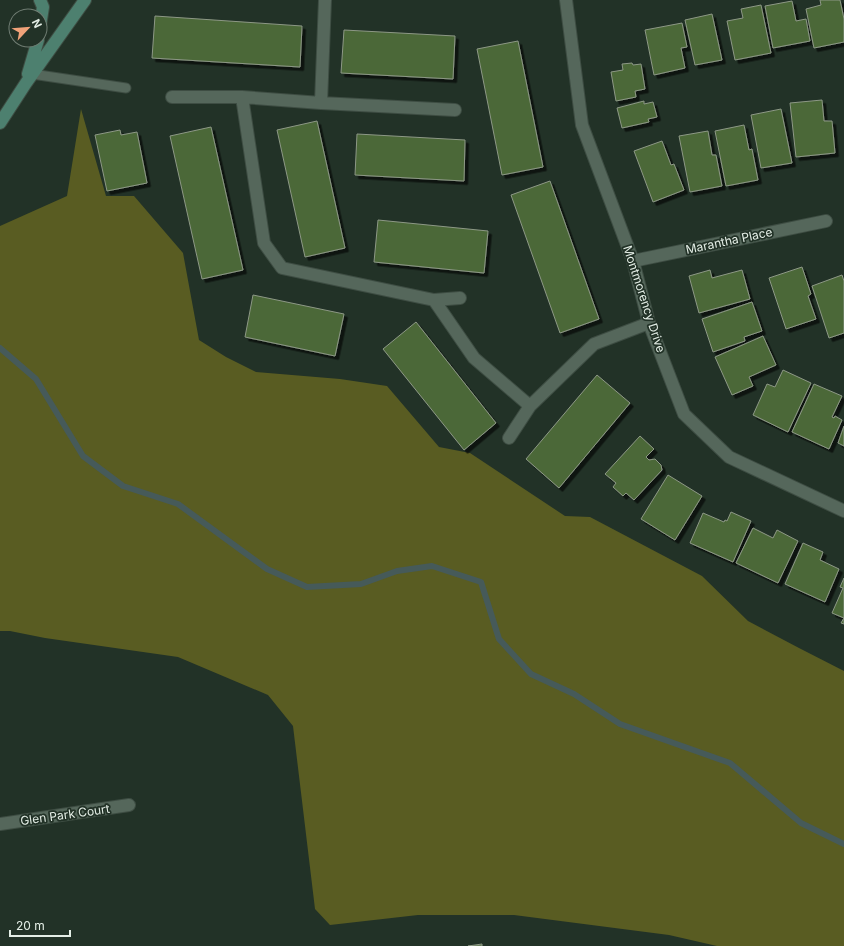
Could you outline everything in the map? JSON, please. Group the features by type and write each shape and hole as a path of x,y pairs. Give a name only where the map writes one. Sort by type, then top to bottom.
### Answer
{"street":[{"path":"0,123 29,79 86,0"},
{"path":"321,103 326,0"},
{"name":"Montmorency Drive","path":"566,0 582,125 633,261 649,323 684,414 729,457 844,511"},
{"path":"29,79 36,48"},
{"path":"172,97 242,97 455,110"},
{"path":"242,97 264,243 282,268 434,300 460,298"},
{"name":"Marantha Place","path":"633,261 826,221"},
{"path":"434,300 474,358 530,406"},
{"path":"509,438 530,406 594,344 649,323"},
{"name":"Glen Park Court","path":"0,824 129,805"}],"lane":[{"path":"29,79 126,88"}],"green space":[{"path":"81,109 106,196 134,196 183,253 199,340 226,357 256,372 340,379 387,386 439,447 470,453 565,516 590,517 702,576 748,621 844,671 844,946 717,946 669,935 514,915 418,915 330,925 315,909 293,726 268,695 178,657 45,638 10,631 0,631 0,226 67,196"}],"building":[{"path":"820,0 840,0 844,19 844,42 814,48 806,9 821,5"},
{"path":"792,1 796,21 806,19 810,41 773,48 765,6"},
{"path":"761,5 771,53 735,60 727,21 743,18 741,9"},
{"path":"712,14 722,60 695,65 685,20"},
{"path":"155,16 302,26 300,67 152,58"},
{"path":"682,23 687,47 681,48 685,68 654,75 645,30"},
{"path":"344,30 455,36 453,79 341,73"},
{"path":"518,41 543,167 502,175 477,49"},
{"path":"632,63 633,65 641,64 645,89 635,91 636,97 616,101 611,72 623,70 622,64"},
{"path":"822,100 824,121 832,121 835,153 796,157 790,103"},
{"path":"644,101 644,104 653,102 657,117 648,119 649,122 622,128 617,108"},
{"path":"781,109 792,163 761,168 751,115"},
{"path":"317,121 345,248 305,257 277,130"},
{"path":"744,125 749,150 752,149 758,180 726,186 715,131"},
{"path":"211,127 243,270 202,279 170,136"},
{"path":"120,130 121,135 137,132 147,183 107,191 95,135"},
{"path":"708,131 712,155 716,155 722,186 690,192 679,136"},
{"path":"357,134 465,140 464,181 355,175"},
{"path":"662,141 671,165 674,164 684,190 653,202 634,151"},
{"path":"550,181 599,319 560,333 511,195"},
{"path":"378,220 488,231 484,273 374,262"},
{"path":"802,267 811,294 808,296 816,319 786,329 769,278"},
{"path":"710,270 712,278 742,270 750,299 699,313 689,276"},
{"path":"842,275 844,281 844,333 829,338 812,286"},
{"path":"253,295 344,314 335,356 245,337"},
{"path":"752,302 762,331 744,337 745,341 713,352 702,319"},
{"path":"416,322 496,423 464,450 383,349"},
{"path":"763,336 776,365 749,377 753,386 732,395 715,357"},
{"path":"783,370 811,383 788,432 753,415 767,384 775,387"},
{"path":"597,375 630,403 559,488 526,459"},
{"path":"814,384 842,396 832,417 834,418 835,416 842,420 829,449 792,432"},
{"path":"844,426 844,446 838,443"},
{"path":"640,436 654,449 646,457 649,460 655,459 661,465 662,470 634,500 626,493 623,496 613,487 616,483 605,474"},
{"path":"668,475 702,496 675,540 641,519"},
{"path":"731,512 751,521 733,562 690,543 703,513 724,522 725,520 727,521"},
{"path":"753,528 773,538 777,530 798,541 778,583 736,563"},
{"path":"803,543 823,552 820,560 839,569 825,602 785,584"},
{"path":"844,578 844,618 832,613 843,588 840,587"},
{"path":"482,944 482,946 468,946"}],"waterway":[{"path":"0,348 36,379 83,456 123,486 178,504 267,569 307,587 361,584 397,571 432,566 481,582 499,639 531,674 574,694 620,724 730,763 801,823 844,844"}]}
